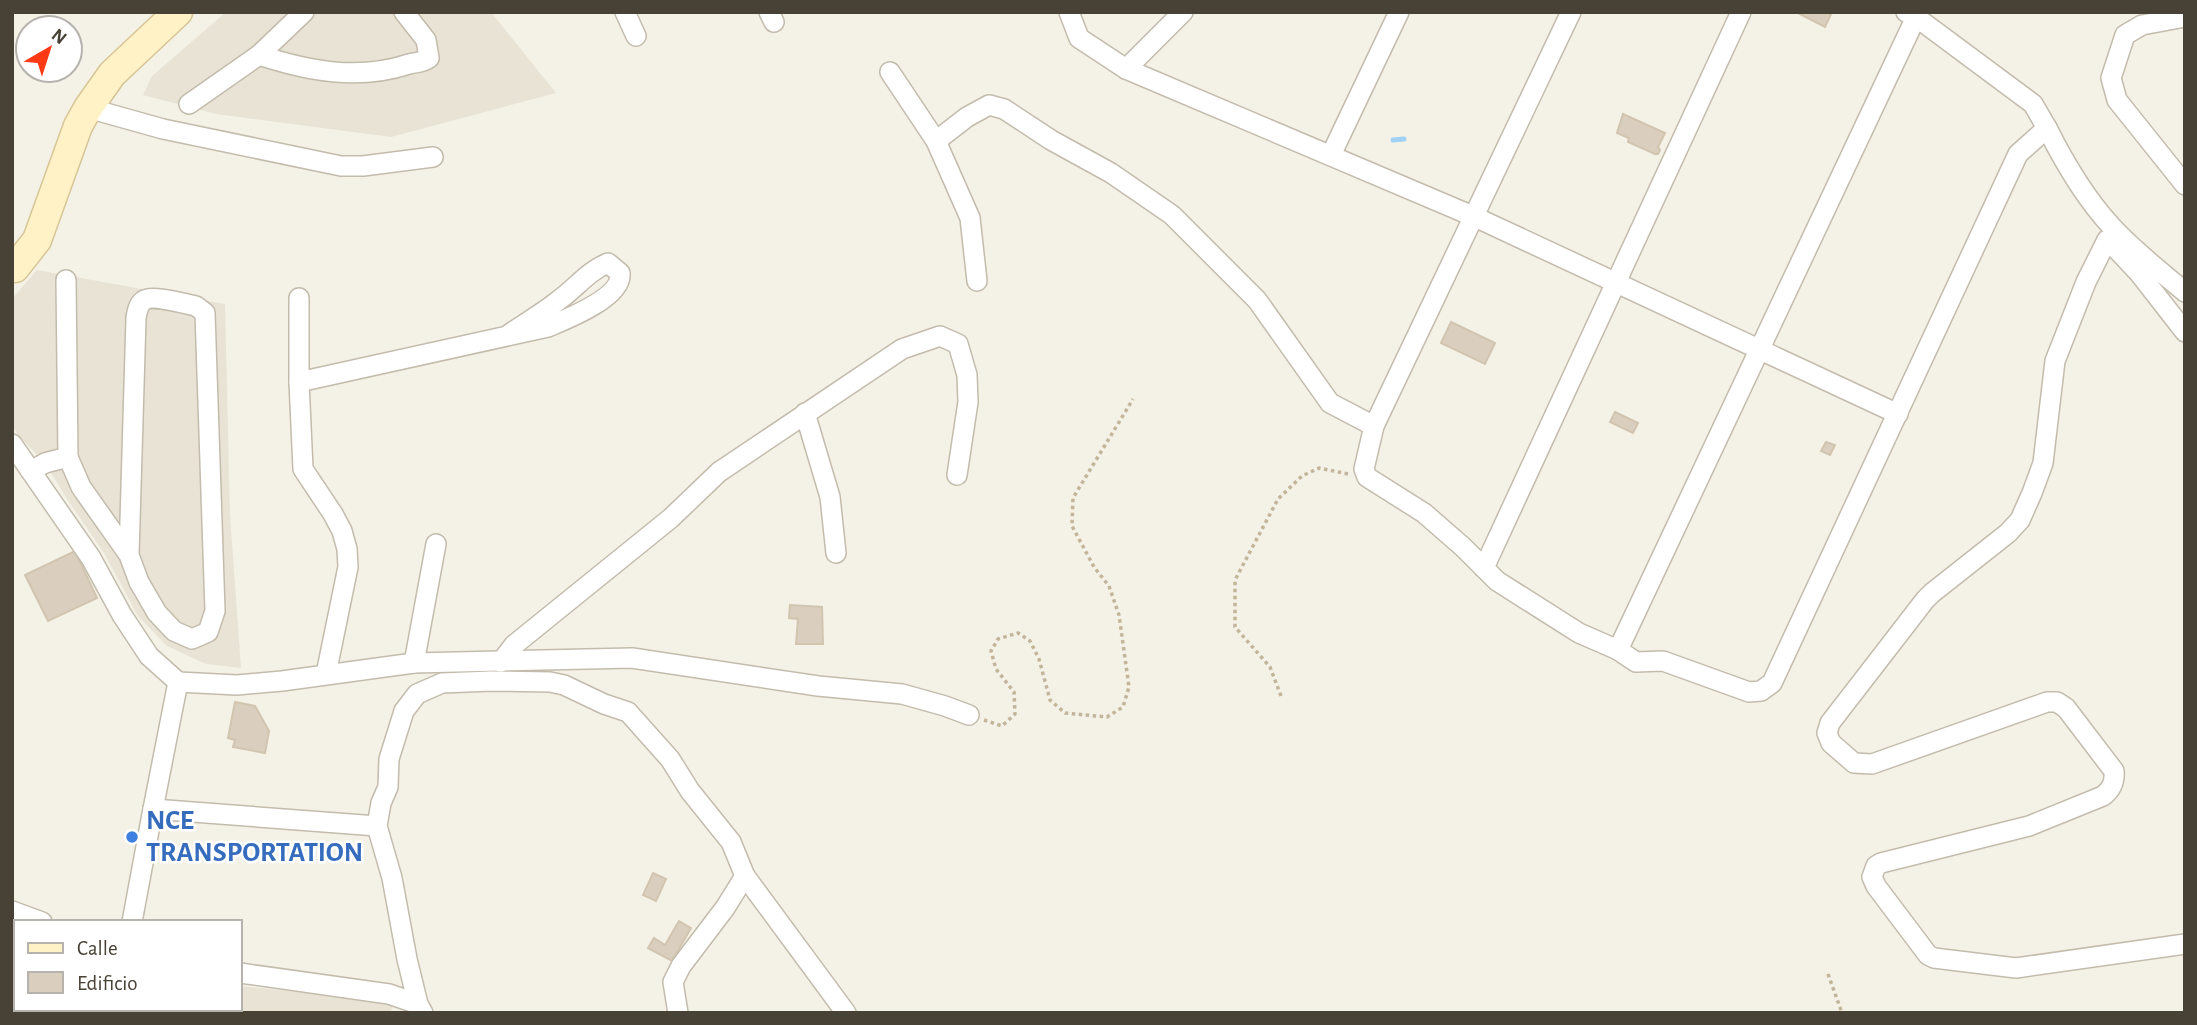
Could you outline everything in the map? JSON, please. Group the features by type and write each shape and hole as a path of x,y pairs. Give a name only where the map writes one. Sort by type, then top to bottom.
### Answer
{"street":[{"path":"189,104 259,55 304,12"},
{"path":"259,55 299,68 345,74 395,70 412,63 424,62 429,58 426,40 404,12"},
{"path":"625,12 636,36"},
{"path":"1069,12 1079,38 1126,69 1475,217 1898,414"},
{"path":"1126,69 1183,12"},
{"path":"1331,155 1399,12"},
{"path":"1571,12 1374,426 1364,469 1367,477 1424,513 1497,581 1579,633 1618,650 1636,662 1663,661 1749,692 1761,691 1772,683 2018,154 2047,128"},
{"path":"1484,568 1741,12"},
{"path":"1618,650 1759,349 1911,14 2032,104 2110,234 2185,332"},
{"path":"13,270 37,240 78,126 88,108 112,74 171,15"},
{"path":"2185,17 2143,25 2125,35 2111,78 2117,100 2185,185"},
{"path":"890,72 936,141 970,218 976,281"},
{"path":"936,141 967,117 989,105 1004,109 1051,140 1111,173 1172,215 1257,300 1330,403 1374,426"},
{"path":"88,108 163,130 341,166 363,166 433,157"},
{"path":"2110,234 2185,292"},
{"path":"2110,234 2086,282 2055,361 2043,463 2020,520 2008,533 1932,593 1830,723 1827,733 1831,743 1854,763 1872,764 2047,702 2057,702 2066,708 2114,771 2115,778 2109,791 2103,796 2029,826 1881,863 1876,866 1872,877 1876,886 1928,955 1934,958 2016,968 2185,944"},
{"path":"299,382 548,327 576,315 617,288 621,281 620,273 608,263 598,267 561,299 508,335"},
{"path":"66,280 68,457 81,487 130,555 139,582 157,613 174,631 192,639 208,632 215,611 205,313 196,306 151,297 143,300 138,308 130,555"},
{"path":"299,298 303,469 333,514 347,549 348,567 326,674"},
{"path":"501,662 513,645 671,518 719,472 902,349 933,337 940,336 958,344 967,375 968,402 957,475"},
{"path":"805,413 830,497 836,553"},
{"path":"12,444 91,558 122,615 149,656 178,682 237,685 414,663 632,658 818,686 902,694 969,715"},
{"path":"31,471 45,463 68,457"},
{"path":"414,663 436,544"},
{"path":"420,1009 407,959 392,878 377,826 381,803 388,787 389,759 404,711 417,694 442,683 491,681 550,682 564,685 628,712 670,759 690,791 732,842 745,876 846,1013"},
{"path":"132,920 178,682"},
{"path":"153,809 377,826"},
{"path":"678,1013 673,982 681,966 717,919 745,876"},
{"path":"12,911 37,920"},
{"path":"242,973 389,994 420,1009"}],"path":[{"path":"969,715 1002,726 1015,714 1014,692 996,669 991,651 998,639 1018,633 1030,641 1038,659 1049,701 1065,713 1107,717 1123,707 1129,687 1119,615 1109,586 1094,567 1072,526 1073,498 1132,399"},
{"path":"1281,696 1270,667 1235,627 1235,580 1278,499 1302,476 1319,468 1367,477"},
{"path":"1828,974 1842,1013"}],"shaded area":[{"path":"226,12 491,12 556,93 391,137 216,114 143,95 152,76"},
{"path":"37,270 225,304 230,515 241,668 206,664 167,646 138,616 104,553 45,463 17,434 12,425 12,299"},
{"path":"242,986 395,1002 390,1013 197,1013 242,1011"}],"building":[{"path":"1796,12 1832,12 1825,27"},
{"path":"1623,114 1665,133 1658,147 1658,154 1628,142 1629,138 1617,133"},
{"path":"1451,322 1495,343 1485,364 1441,343"},
{"path":"1615,412 1638,423 1633,433 1610,422"},
{"path":"1826,442 1835,445 1830,455 1821,451"},
{"path":"75,551 97,598 48,621 25,575"},
{"path":"790,605 822,607 823,644 796,644 798,619 789,618"},
{"path":"235,702 255,706 269,731 265,753 233,747 235,740 228,738"},
{"path":"653,873 666,879 656,901 643,895"},
{"path":"679,921 691,928 672,961 648,948 654,938 665,945"}],"waterway":[{"path":"1393,140 1404,139"}],"place":[{"name":"NCE TRANSPORTATION","path":"132,837"}]}
